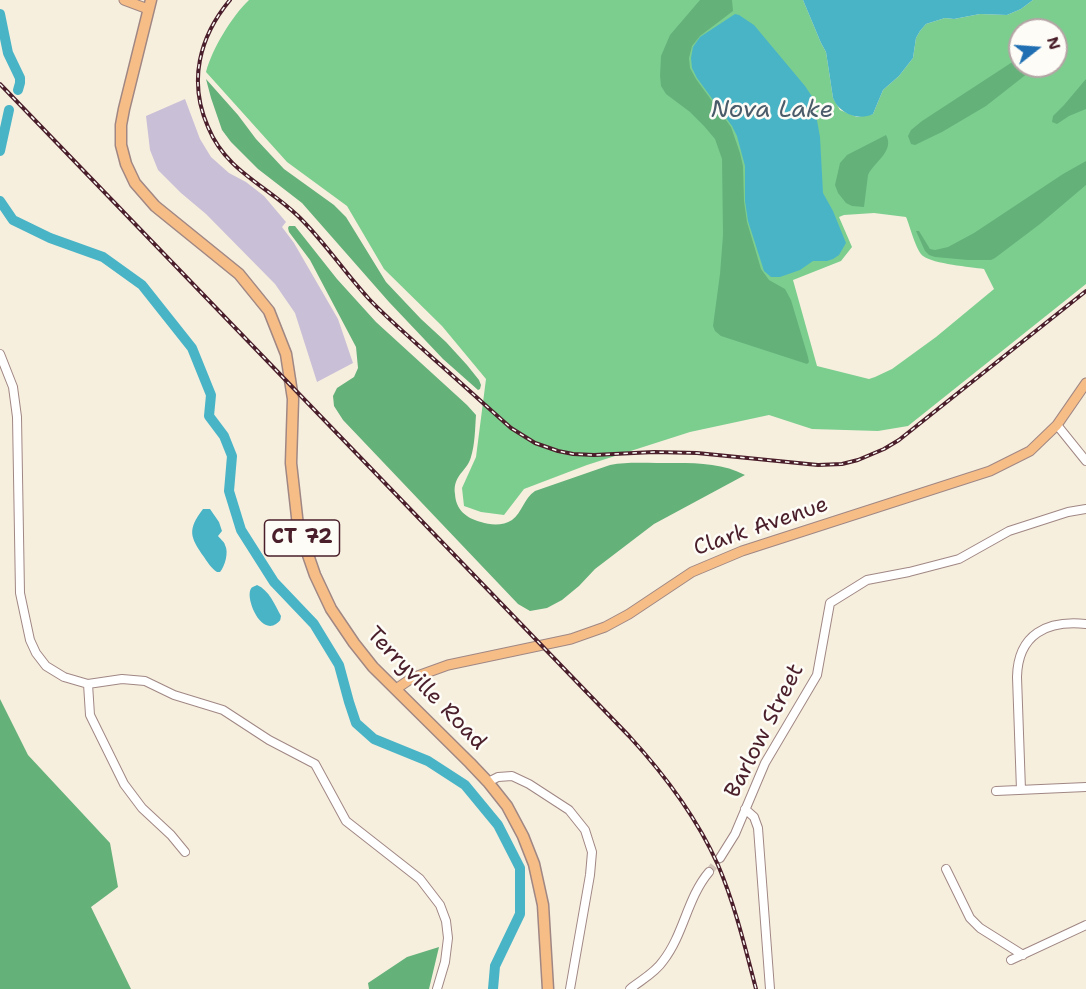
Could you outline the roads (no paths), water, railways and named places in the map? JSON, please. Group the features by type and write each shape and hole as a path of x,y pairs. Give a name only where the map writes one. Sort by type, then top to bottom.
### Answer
{"highway":[{"name":"Terryville Road","path":"150,4 121,126 121,145 126,164 135,183 155,206 239,274 269,311 286,354 293,399 291,463 298,526 309,561 323,594 342,627 364,656 470,762 507,807 523,836 534,864 543,905 548,989"}],"main road":[{"path":"124,0 150,4"},
{"name":"Clark Avenue","path":"396,689 412,678 434,669 571,639 604,627 629,614 693,572 742,551 990,471 1030,451 1057,425 1086,384"}],"street":[{"path":"0,354 13,387 17,417 20,593 30,640 36,653 46,666 64,677 88,684 122,679 145,681 174,695 223,710 269,740 315,764 346,821 420,879 440,905 446,921 448,938 445,962 437,989"},
{"path":"1057,425 1086,461"},
{"name":"Barlow Street","path":"720,858 735,834 763,768 817,675 830,603 867,580 959,559 1009,531 1068,512 1086,509"},
{"path":"1021,790 1017,673 1021,654 1030,639 1047,627 1063,623 1086,624"},
{"path":"88,684 90,715 124,784 142,808 171,835 185,852"},
{"path":"488,782 498,777 512,776 529,784 569,810 585,830 592,852 590,875 570,989"},
{"path":"996,791 1086,787"},
{"path":"745,810 754,817 758,828 770,989"},
{"path":"946,869 970,918 980,928 1023,955"},
{"path":"630,989 658,968 665,959 696,890 709,872"},
{"path":"1011,960 1086,925"}],"water":[{"path":"803,0 1033,0 1007,15 980,14 954,19 945,18 926,24 916,38 913,58 899,76 883,90 873,114 862,117 850,115 836,104 833,98 826,52"},
{"name":"Nova Lake","path":"735,14 754,25 813,98 820,137 823,193 846,243 839,255 833,259 813,261 800,270 780,277 771,277 764,271 748,221 745,201 745,166 737,136 692,68 693,47 700,37"},
{"path":"203,509 210,509 222,531 218,536 226,548 226,555 220,572 210,565 193,539 194,523"},
{"path":"257,585 268,594 281,616 276,624 265,625 253,609 250,591"}],"waterway":[{"path":"0,14 8,53 20,78 18,90"},
{"path":"0,151 9,110"},
{"path":"0,201 13,220 50,238 103,257 142,285 192,348 211,395 209,416 224,436 232,456 229,491 241,530 274,582 314,624 339,665 356,723 374,739 428,761 465,785 498,825 520,868 520,914 495,966 493,989"}],"tunnel":[{"path":"709,872 720,858"}],"railway":[{"path":"230,0 219,14 204,45 198,77 202,110 208,127 225,155 298,216 369,299 511,428 535,443 558,451 594,455 654,452 697,453 818,465 842,464 858,460 899,440 1086,291"},
{"path":"0,84 629,736 655,766 690,814 718,865 735,911 756,989"}]}
